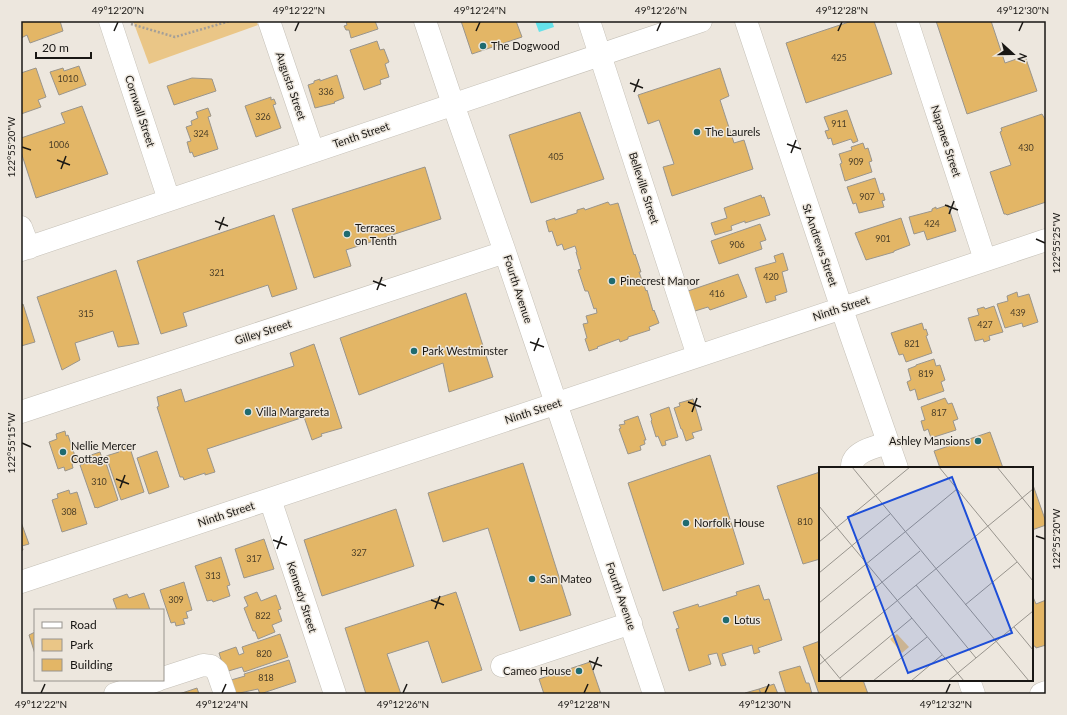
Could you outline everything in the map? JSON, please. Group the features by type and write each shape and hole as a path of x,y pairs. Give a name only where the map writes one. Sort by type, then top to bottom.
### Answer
{"street":[{"name":"Cornwall Street","path":"118,21 169,200"},
{"name":"Augusta Street","path":"269,21 314,152"},
{"name":"Fourth Avenue","path":"426,21 654,694"},
{"name":"Belleville Street","path":"589,21 698,356"},
{"name":"Tenth Street","path":"25,249 453,104 601,56 701,21"},
{"name":"St Andrews Street","path":"746,21 897,467"},
{"name":"Napanee Street","path":"907,21 986,260"},
{"path":"21,227 25,249"},
{"name":"Ninth Street","path":"21,582 1046,240"},
{"name":"Gilley Street","path":"21,412 505,252"},
{"path":"852,467 857,455 888,443"},
{"name":"Kennedy Street","path":"270,499 335,694"},
{"path":"502,666 631,623"},
{"path":"164,678 203,665 210,666 217,671 225,694"},
{"path":"115,694 155,681"},
{"path":"969,681 974,694"},
{"path":"1041,694 1046,692"}],"path":[{"path":"118,21 175,38 230,21"}],"green space":[{"path":"133,21 256,21 258,25 149,64"}],"water":[{"path":"535,21 552,21 554,27 539,32"}],"building":[{"path":"60,21 63,31 30,43 27,35 21,38 21,22"},
{"path":"346,21 375,21 378,29 351,38 349,30 346,30 344,26 347,25"},
{"name":"The Dogwood","path":"461,21 516,21 522,37 472,54"},
{"path":"852,21 874,21 892,74 806,103 786,43"},
{"path":"936,21 991,21 1005,63 1025,56 1037,91 967,114"},
{"path":"377,41 380,50 384,49 389,62 385,64 389,77 380,80 381,84 364,90 350,50"},
{"path":"79,66 86,85 59,95 50,72 63,68 64,71"},
{"path":"36,68 46,97 38,100 41,107 21,114 21,73"},
{"name":"The Laurels","path":"720,68 729,96 720,100 734,143 744,140 753,169 672,196 663,167 674,164 659,120 648,124 638,95"},
{"path":"337,75 344,98 334,102 335,103 315,108 308,85 314,83 314,81 320,79 320,81"},
{"path":"192,78 212,79 216,91 174,105 167,86"},
{"path":"271,97 271,100 274,99 276,104 273,105 281,128 256,137 245,106"},
{"path":"82,106 108,174 36,198 21,152 21,138 65,123 61,113"},
{"path":"208,108 211,116 208,117 218,149 194,157 192,152 190,153 187,142 191,141 186,127 192,125 191,121 198,118 196,112"},
{"path":"847,110 858,141 853,143 851,139 833,145 831,138 828,139 825,131 829,130 824,117"},
{"path":"580,112 604,179 531,203 509,135"},
{"path":"1042,114 1046,121 1046,202 1007,215 1004,214 990,172 1011,165 1000,132 1002,131 1001,128"},
{"path":"863,143 865,149 868,148 872,161 869,162 872,172 845,181 839,154 852,150 851,147"},
{"name":"Terraces on Tenth","path":"425,167 441,219 346,250 351,266 314,278 292,209"},
{"path":"875,178 880,194 883,193 885,200 882,201 884,207 859,213 856,203 853,204 847,187"},
{"path":"761,195 762,198 764,197 770,215 731,226 732,230 715,235 711,223 727,218 724,208"},
{"name":"Pinecrest Manor","path":"608,202 610,205 618,203 634,255 635,254 641,272 639,272 646,291 647,290 653,311 654,310 659,323 649,327 650,330 628,337 628,339 620,342 619,339 589,351 585,339 587,338 583,324 588,323 586,316 597,313 596,308 594,309 588,291 585,291 578,270 581,269 575,246 564,250 562,244 557,246 552,231 549,232 546,221 555,218 555,220 577,213 577,210 584,208 585,210"},
{"path":"948,205 956,231 927,240 924,231 914,234 909,217 932,211 932,209 936,207 936,209"},
{"path":"274,215 297,289 272,297 268,285 183,313 187,326 161,334 137,261"},
{"path":"901,218 910,245 894,252 866,260 855,233"},
{"path":"760,224 766,240 760,242 762,249 719,264 711,241"},
{"path":"783,253 788,270 782,272 787,292 775,296 776,300 766,303 755,268 776,262 774,256"},
{"path":"116,270 139,344 118,347 113,331 75,343 80,360 62,370 37,297"},
{"path":"738,274 747,297 710,310 708,307 695,311 688,291"},
{"path":"1017,292 1018,297 1029,294 1038,322 1023,327 1022,323 1005,328 997,304 1008,301 1007,296"},
{"name":"Park Westminster","path":"466,293 493,377 449,392 443,363 359,395 340,338"},
{"path":"23,304 35,342 21,346 21,305"},
{"path":"994,306 1003,332 989,336 990,340 984,342 983,339 975,341 968,318 979,315 977,309 984,307 985,309"},
{"path":"922,323 924,330 926,329 928,335 926,336 932,353 906,362 903,354 899,355 891,333"},
{"name":"Villa Margareta","path":"314,344 342,428 321,434 322,436 312,440 304,417 207,449 215,472 205,475 205,473 184,480 183,477 180,477 157,407 159,406 157,397 181,389 185,402 294,366 290,353"},
{"path":"934,359 936,366 940,365 945,380 941,382 944,391 918,400 915,389 910,391 907,382 911,380 908,369"},
{"path":"945,398 948,404 952,403 958,419 953,421 956,430 931,438 928,429 924,431 921,421 925,420 921,407"},
{"path":"693,399 702,430 692,433 694,438 686,441 674,408 680,406 679,403"},
{"path":"669,407 678,437 665,441 666,445 662,446 658,436 656,437 650,414"},
{"path":"638,416 646,440 644,440 645,444 640,446 641,450 628,454 619,425 625,424 624,421"},
{"name":"Nellie Mercer Cottage","path":"65,431 66,436 68,435 77,462 72,464 73,468 65,471 64,467 58,469 49,442 57,439 56,434"},
{"name":"Ashley Mansions","path":"990,432 1003,467 940,467 934,451"},
{"path":"126,443 128,449 130,448 144,492 121,500 106,456 119,452 117,446"},
{"path":"157,451 169,487 149,494 137,458"},
{"path":"100,452 102,458 104,457 118,500 95,508 80,465 92,461 91,455"},
{"name":"Norfolk House","path":"710,455 744,564 663,591 628,483"},
{"name":"San Mateo","path":"523,463 571,615 520,631 488,528 443,542 428,493"},
{"path":"819,472 819,559 803,564 777,486"},
{"path":"1033,485 1046,522 1046,525 1033,530"},
{"path":"69,490 70,494 77,492 87,524 62,532 52,500 58,498 57,494"},
{"path":"396,509 414,566 322,596 304,540"},
{"path":"21,522 29,544 22,546 23,550 21,551"},
{"path":"264,539 274,569 244,578 235,549"},
{"path":"221,557 230,585 227,586 230,596 213,602 212,600 207,601 195,566"},
{"path":"184,582 192,610 186,612 188,618 183,619 185,624 176,626 175,622 171,623 160,590"},
{"name":"Lotus","path":"759,585 764,600 769,599 782,640 758,648 760,652 754,654 752,645 722,654 726,665 721,666 717,653 708,655 711,664 689,671 676,629 679,628 673,612 698,604 699,607 737,595 736,592"},
{"path":"257,592 261,601 276,595 281,609 278,610 282,621 272,625 275,632 258,639 255,631 253,631 244,608 248,606 244,597"},
{"path":"456,592 482,670 442,683 428,641 387,654 401,694 366,694 345,628"},
{"path":"144,593 150,609 117,609 113,599 127,594 129,598"},
{"path":"1033,597 1036,604 1046,600 1046,645 1036,648 1035,646 1033,647"},
{"path":"34,632 34,651 29,635"},
{"path":"280,634 288,657 244,672 242,667 225,672 219,653 236,647 239,655 244,653 242,647"},
{"path":"819,641 819,681 863,681 868,694 819,694 803,647"},
{"path":"289,660 296,682 260,694 258,689 235,694 231,680 245,676 244,674"},
{"name":"Cameo House","path":"590,662 601,694 544,694 539,679"},
{"path":"800,666 806,683 809,683 812,694 786,694 779,672"},
{"path":"774,684 778,694 761,694 759,689"},
{"path":"197,688 199,694 179,694"},
{"path":"759,689 761,694 745,694 745,693"}],"place":[{"name":"The Dogwood","path":"483,46"},
{"name":"The Laurels","path":"697,132"},
{"name":"Terraces on Tenth","path":"347,234"},
{"name":"Pinecrest Manor","path":"612,281"},
{"name":"Park Westminster","path":"414,351"},
{"name":"Villa Margareta","path":"248,412"},
{"name":"Ashley Mansions","path":"978,441"},
{"name":"Nellie Mercer Cottage","path":"63,452"},
{"name":"Norfolk House","path":"686,523"},
{"name":"San Mateo","path":"532,579"},
{"name":"Lotus","path":"726,620"},
{"name":"Cameo House","path":"579,671"}]}
